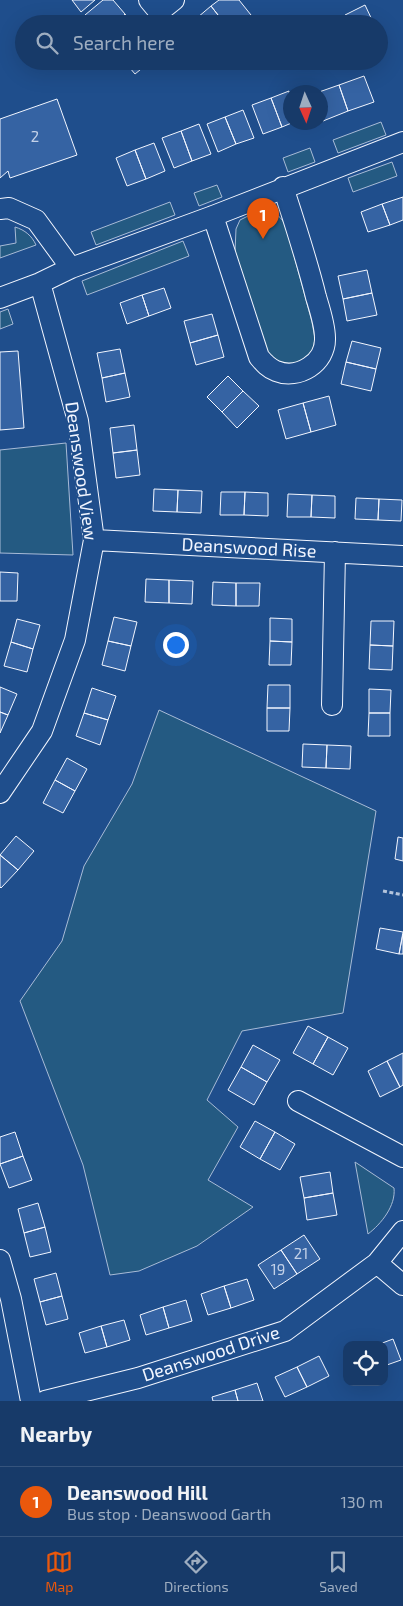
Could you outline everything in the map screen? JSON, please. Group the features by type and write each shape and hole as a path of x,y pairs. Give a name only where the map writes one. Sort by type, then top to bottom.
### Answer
{"street":[{"path":"149,0 159,12 174,0"},
{"path":"0,298 40,283 71,268 213,216 283,187 403,142"},
{"path":"213,216 258,357 266,366 287,374 309,368 318,360 326,339 311,276 283,187"},
{"path":"0,209 9,208 36,220 71,268"},
{"name":"Deanswood View","path":"0,793 42,731 74,640 94,540 78,421 40,283"},
{"name":"Deanswood Rise","path":"94,540 403,556"},
{"path":"332,705 334,552"},
{"path":"298,1101 403,1157"},
{"name":"Deanswood Drive","path":"45,1401 138,1378 285,1331 377,1263 403,1232"},
{"path":"0,1260 11,1298 31,1401"},
{"path":"377,1263 403,1285"}],"path":[{"path":"383,891 403,895"}],"shaded area":[{"path":"381,122 386,135 338,153 333,140"},
{"path":"310,148 315,162 288,172 283,158"},
{"path":"392,162 397,176 353,192 348,178"},
{"path":"217,185 222,197 199,206 194,193"},
{"path":"170,202 175,215 96,245 91,232"},
{"path":"267,212 278,216 286,226 315,339 313,349 306,360 292,364 283,364 275,360 265,350 235,252 236,229 240,220 250,215"},
{"path":"15,227 28,234 36,245 0,258 0,246 16,243"},
{"path":"183,241 189,256 87,295 82,281"},
{"path":"8,309 13,324 0,329 0,312"},
{"path":"66,443 73,555 0,553 0,450"},
{"path":"159,710 376,811 343,1013 242,1031 207,1100 238,1127 208,1180 253,1207 197,1246 139,1271 110,1275 83,1165 20,1001 62,941 84,866 132,784"},
{"path":"355,1162 394,1188 393,1201 387,1214 368,1234"}],"building":[{"path":"72,0 95,0 81,12"},
{"path":"103,0 113,0 125,14 124,15 85,15"},
{"path":"219,0 239,0 251,15 218,15 211,6"},
{"path":"365,5 370,15 345,15"},
{"path":"211,6 218,15 200,15"},
{"path":"132,70 140,70 135,74"},
{"path":"364,76 374,102 348,111 339,85"},
{"path":"339,85 348,111 328,119 328,89"},
{"path":"283,93 282,127 271,98"},
{"path":"271,98 282,127 263,134 252,105"},
{"path":"57,99 77,155 10,178 8,171 0,178 0,119"},
{"path":"243,110 254,138 236,144 225,117"},
{"path":"225,117 236,144 218,152 207,124"},
{"path":"199,124 211,154 192,161 181,131"},
{"path":"181,131 192,161 174,168 162,138"},
{"path":"154,143 165,171 146,179 135,150"},
{"path":"135,150 146,179 127,186 116,158"},
{"path":"403,197 403,220 390,225 382,204"},
{"path":"382,204 390,225 368,232 361,212"},
{"path":"367,270 372,293 343,299 338,276"},
{"path":"164,288 171,308 149,316 142,295"},
{"path":"372,293 377,315 347,321 343,299"},
{"path":"142,295 149,316 127,324 120,303"},
{"path":"212,314 218,335 190,343 184,321"},
{"path":"218,335 224,357 196,365 190,343"},
{"path":"352,341 381,348 376,369 346,362"},
{"path":"120,349 125,373 102,378 97,353"},
{"path":"18,351 24,428 0,430 0,352"},
{"path":"346,362 376,369 371,391 341,384"},
{"path":"125,373 130,397 106,402 102,378"},
{"path":"228,376 243,391 222,412 207,397"},
{"path":"243,391 259,406 237,428 222,412"},
{"path":"329,396 336,425 311,432 303,403"},
{"path":"303,403 311,432 286,439 278,410"},
{"path":"134,425 137,450 113,453 110,428"},
{"path":"137,450 140,475 116,478 113,453"},
{"path":"154,489 178,490 177,512 153,511"},
{"path":"178,490 202,491 201,513 177,512"},
{"path":"221,492 245,492 244,515 220,515"},
{"path":"245,492 268,493 268,516 244,515"},
{"path":"288,494 312,495 311,517 287,517"},
{"path":"312,495 335,496 335,518 311,517"},
{"path":"356,498 379,499 378,520 355,519"},
{"path":"379,499 402,500 401,521 378,520"},
{"path":"0,572 18,573 17,601 0,601"},
{"path":"146,579 169,580 169,603 145,602"},
{"path":"169,580 193,581 192,604 169,603"},
{"path":"213,582 236,583 236,606 212,605"},
{"path":"236,583 260,583 259,606 236,606"},
{"path":"114,617 137,622 131,646 108,641"},
{"path":"270,618 292,619 292,642 270,641"},
{"path":"17,619 40,625 33,649 11,642"},
{"path":"371,621 394,621 393,646 370,645"},
{"path":"108,641 131,646 125,671 102,665"},
{"path":"270,641 292,642 291,665 269,665"},
{"path":"11,642 33,649 27,672 4,666"},
{"path":"370,645 393,646 392,670 369,669"},
{"path":"268,685 290,685 290,708 267,708"},
{"path":"0,687 17,694 8,715 0,712"},
{"path":"92,688 116,696 108,720 84,713"},
{"path":"369,689 391,690 390,713 369,713"},
{"path":"267,708 290,708 289,731 267,731"},
{"path":"0,712 8,715 0,733"},
{"path":"84,713 108,720 100,745 76,736"},
{"path":"369,713 390,713 390,736 368,736"},
{"path":"303,744 327,745 326,768 302,767"},
{"path":"327,745 351,746 350,769 326,768"},
{"path":"67,758 87,769 75,791 55,780"},
{"path":"55,780 75,791 63,813 43,803"},
{"path":"16,836 34,851 18,870 0,855"},
{"path":"398,837 403,838 403,861 395,859"},
{"path":"0,855 18,870 1,888 0,887"},
{"path":"380,928 403,932 399,954 376,949"},
{"path":"403,934 403,954 399,954"},
{"path":"308,1026 328,1037 313,1064 293,1053"},
{"path":"328,1037 348,1048 333,1075 313,1064"},
{"path":"253,1045 280,1060 267,1082 241,1067"},
{"path":"403,1053 403,1085 400,1087 387,1061"},
{"path":"387,1061 400,1087 380,1097 368,1071"},
{"path":"241,1067 267,1082 254,1105 228,1090"},
{"path":"255,1121 275,1132 260,1159 240,1147"},
{"path":"15,1132 23,1156 0,1164 0,1137"},
{"path":"275,1132 295,1144 280,1170 260,1159"},
{"path":"23,1156 32,1180 9,1188 0,1164"},
{"path":"330,1172 333,1193 304,1198 300,1177"},
{"path":"333,1193 337,1215 307,1220 304,1198"},
{"path":"38,1203 45,1227 24,1233 18,1209"},
{"path":"45,1227 51,1252 30,1257 24,1233"},
{"path":"304,1235 320,1259 297,1274 281,1250"},
{"path":"281,1250 297,1274 274,1289 258,1265"},
{"path":"56,1273 62,1296 40,1302 34,1279"},
{"path":"247,1279 254,1300 231,1308 224,1286"},
{"path":"224,1286 231,1308 208,1315 201,1294"},
{"path":"62,1296 68,1319 46,1325 40,1302"},
{"path":"186,1300 192,1321 169,1328 163,1307"},
{"path":"163,1307 169,1328 146,1335 140,1315"},
{"path":"124,1320 130,1340 107,1347 101,1326"},
{"path":"101,1326 107,1347 85,1353 79,1333"},
{"path":"393,1339 401,1360 388,1365 388,1341"},
{"path":"319,1356 329,1376 307,1387 297,1367"},
{"path":"297,1367 307,1387 285,1397 275,1377"},
{"path":"257,1383 263,1401 238,1401 235,1390"},
{"path":"235,1390 238,1401 213,1401 212,1397"}],"place":[{"name":"Deanswood Hill","path":"263,239"}]}
